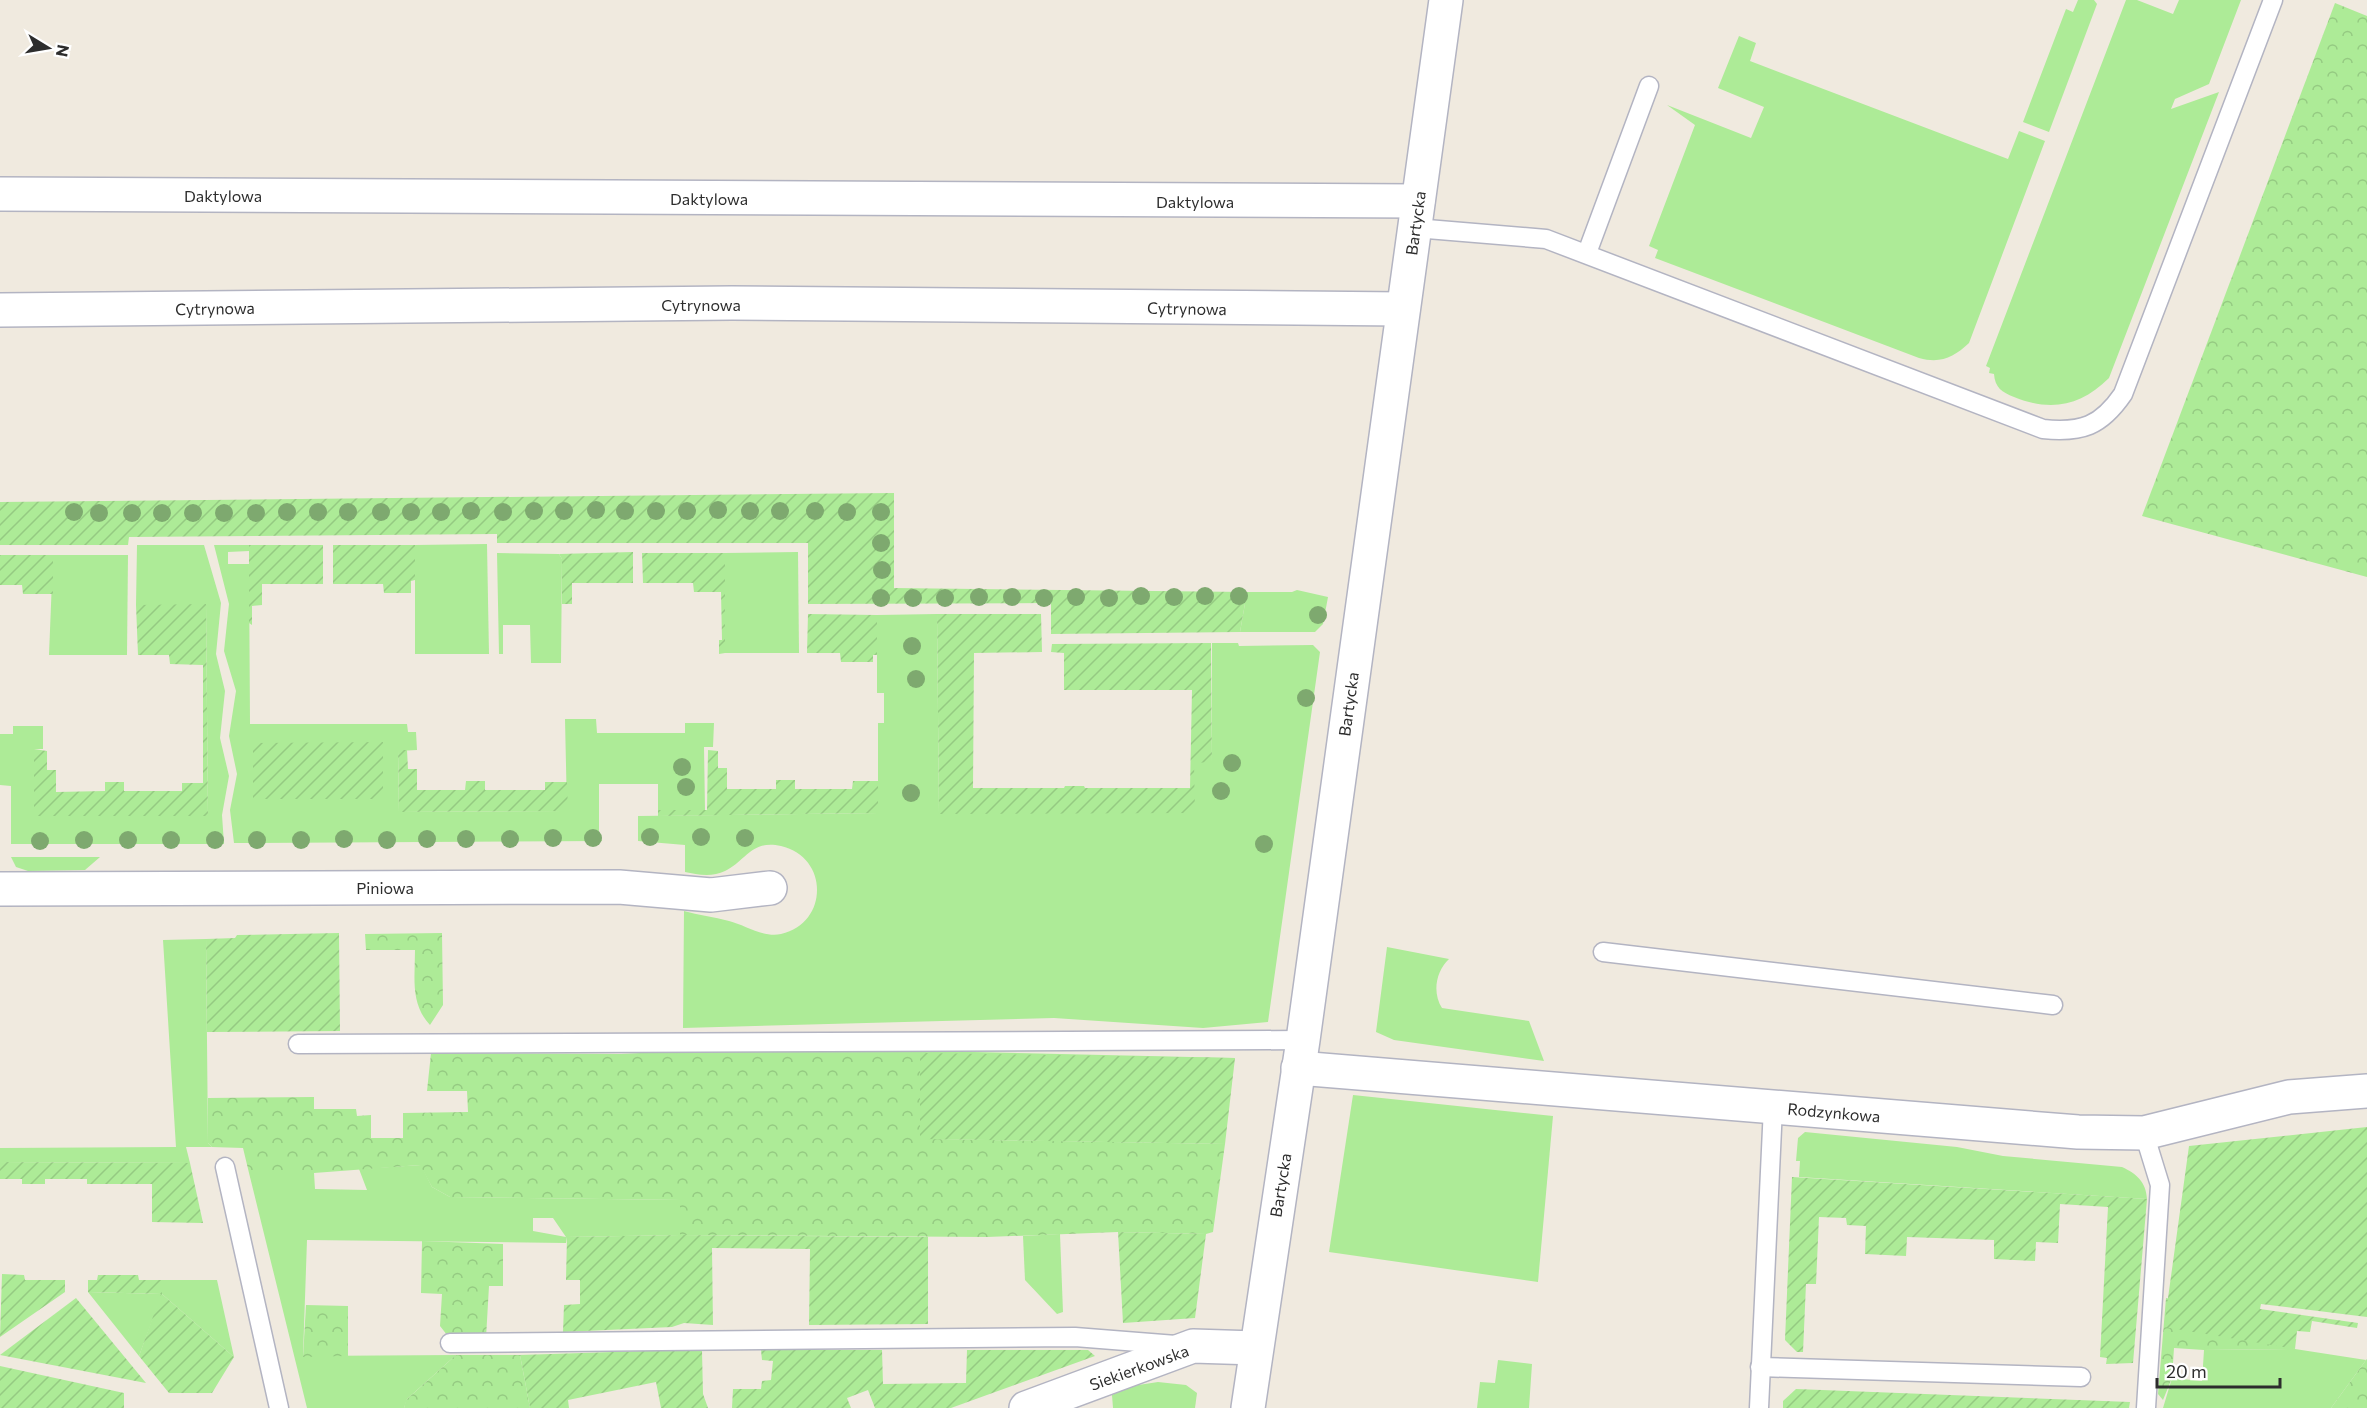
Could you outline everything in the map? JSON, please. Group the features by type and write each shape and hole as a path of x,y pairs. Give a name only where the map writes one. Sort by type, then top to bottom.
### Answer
{"street":[{"name":"Bartycka","path":"1248,1408 1300,1054 1446,0"},
{"name":"Daktylowa","path":"0,194 1416,214"},
{"name":"Cytrynowa","path":"0,310 720,303 1402,309"},
{"name":"Piniowa","path":"0,889 619,887 711,895 770,888"},
{"name":"Rodzynkowa","path":"1300,1054 1773,1107 2078,1132 2144,1132 2289,1097 2367,1091"},
{"name":"Siekierkowska","path":"1026,1408 1192,1346 1256,1348"}],"lane":[{"path":"1416,214 1546,239 2043,429 2068,432 2090,426 2111,412 2123,394 2273,0"},
{"path":"1587,253 1649,86"},
{"path":"1603,952 2053,1005"},
{"path":"298,1044 1300,1054"},
{"path":"1759,1408 1773,1107"},
{"path":"2144,1132 2160,1185 2146,1408"},
{"path":"225,1167 279,1408"},
{"path":"450,1343 1075,1337 1192,1346"},
{"path":"1760,1366 2081,1377"}],"green space":[{"path":"2078,0 2094,0 2097,4 2049,132 2023,122 2066,9 2073,12"},
{"path":"2126,0 2137,0 2173,14 2179,0 2241,0 2209,84 2175,99 2171,109 2219,92 2109,378 2088,395 2065,404 2028,402 2000,389 1994,374 1989,373 1990,368 1986,366"},
{"path":"2335,3 2367,16 2367,577 2142,516"},
{"path":"1739,36 1756,43 1750,61 2008,159 2019,131 2045,141 1969,343 1958,352 1941,360 1919,358 1655,258 1658,250 1649,246 1695,125 1667,105 1751,138 1764,107 1718,88"},
{"path":"894,493 894,588 1247,592 1240,632 1051,634 1051,603 808,604 808,543 497,543 497,534 129,537 128,545 0,545 0,502"},
{"path":"487,544 489,654 415,654 415,545"},
{"path":"137,545 204,545 221,603 216,654 225,691 220,738 229,776 222,815 224,844 11,844 11,786 0,785 0,734 13,734 13,726 43,726 43,749 34,749 35,816 208,816 206,605 136,605"},
{"path":"214,545 249,545 249,551 228,552 228,564 249,564 250,724 407,724 408,732 416,732 417,750 398,751 399,812 567,811 565,719 596,719 597,733 685,733 685,723 714,723 713,747 704,747 705,810 658,810 658,784 599,784 599,832 602,841 234,843 230,810 237,774 229,736 236,691 224,651 229,604"},
{"path":"249,545 323,545 323,584 262,584 262,605 252,606 252,625 249,623"},
{"path":"333,545 415,545 415,580 411,581 411,593 384,593 383,584 333,584"},
{"path":"633,552 633,583 572,583 572,604 562,604 562,559 559,554"},
{"path":"798,552 799,653 725,653 725,553"},
{"path":"497,553 559,554 562,559 561,663 531,663 530,625 503,625 503,654 499,654"},
{"path":"642,553 725,553 725,653 719,654 719,640 722,640 721,592 694,592 693,583 643,583"},
{"path":"0,555 53,555 53,594 23,594 22,585 0,585"},
{"path":"53,555 128,555 127,655 49,655"},
{"path":"1297,590 1328,597 1323,624 1315,632 1240,632 1247,592"},
{"path":"206,604 208,816 34,816 34,749 47,751 47,770 56,770 56,792 105,791 105,782 124,782 124,791 182,791 182,783 203,783 203,665 170,664 169,655 138,655 136,605"},
{"path":"808,614 877,615 877,655 873,655 873,662 841,662 840,653 807,653"},
{"path":"937,614 939,813 1194,813 1194,762 1212,762 1212,643 1238,643 1239,646 1313,645 1320,652 1268,1022 1203,1028 1054,1018 683,1028 684,911 729,921 761,933 781,934 797,928 808,917 815,904 817,890 815,876 808,863 797,852 771,845 756,848 732,867 720,873 705,875 685,872 685,845 638,841 638,816 878,813 878,723 884,723 884,693 877,693 877,615"},
{"path":"937,614 1041,614 1042,652 974,653 973,788 1084,786 1085,788 1190,788 1192,690 1064,690 1064,653 1051,652 1052,644 1211,643 1212,762 1194,763 1195,813 939,814"},
{"path":"383,742 383,799 253,799 253,743"},
{"path":"398,750 407,750 408,769 417,769 417,790 465,790 466,781 485,781 485,790 545,790 545,782 567,782 568,811 399,812"},
{"path":"708,750 718,751 718,768 727,768 727,789 776,789 776,780 795,780 795,789 852,789 853,781 878,781 878,813 658,816 658,810 707,810"},
{"path":"11,857 100,857 85,870 28,871 16,867"},
{"path":"339,933 340,1031 207,1032 206,939 235,938 237,935"},
{"path":"442,933 443,1005 430,1025 416,999 415,950 366,950 365,934"},
{"path":"206,939 208,1143 212,1147 186,1147 190,1163 0,1162 0,1148 176,1147 163,940"},
{"path":"1387,947 1449,959 1438,976 1436,989 1442,1008 1529,1021 1544,1061 1394,1040 1376,1032"},
{"path":"751,1047 1235,1058 937,1139 1225,1144 1213,1232 1206,1234 1118,1232 987,1237 680,1235 680,1200 450,1197 432,1187 420,1165 314,1173 249,1173 243,1148 212,1147 208,1143 208,1098 314,1097 314,1109 356,1109 357,1116 371,1115 371,1138 403,1138 403,1113 468,1112 467,1091 427,1091 431,1053 621,1054"},
{"path":"920,1053 1235,1058 1225,1144 920,1139"},
{"path":"1353,1095 1553,1116 1538,1282 1329,1252"},
{"path":"2367,1127 2367,1317 2261,1304 2260,1309 2358,1323 2357,1328 2312,1321 2310,1332 2297,1331 2295,1349 2164,1327 2189,1146"},
{"path":"1805,1132 1957,1147 2003,1156 2122,1167 2140,1179 2147,1199 1799,1177 1800,1161 1796,1161 1798,1138"},
{"path":"0,1162 190,1163 203,1223 152,1222 152,1184 87,1184 87,1179 45,1179 45,1184 22,1184 22,1179 0,1179"},
{"path":"421,1165 432,1187 450,1197 681,1200 680,1235 567,1237 566,1243 307,1240 303,1356 456,1355 407,1399 404,1408 307,1408 249,1173 314,1173 315,1189 367,1190 359,1169","holes":["533,1218 553,1218 566,1237 533,1231"]},
{"path":"1792,1177 2147,1199 2133,1363 2106,1364 2107,1358 2100,1357 2108,1207 2060,1204 2058,1243 2036,1242 2035,1261 1994,1259 1994,1240 1907,1237 1906,1256 1865,1254 1866,1226 1847,1225 1846,1218 1819,1217 1816,1284 1806,1284 1803,1352 1797,1352 1785,1340"},
{"path":"1118,1232 1206,1234 1195,1318 1123,1323"},
{"path":"1060,1234 1063,1312 1057,1314 1025,1280 1023,1236"},
{"path":"680,1235 928,1237 928,1324 809,1325 810,1249 712,1248 713,1325 684,1323 672,1327 563,1332 564,1305 580,1304 580,1280 566,1280 567,1237"},
{"path":"422,1241 503,1244 503,1286 489,1286 486,1338 451,1340 440,1326 442,1294 421,1293"},
{"path":"2,1274 24,1275 25,1280 65,1280 65,1292 0,1337"},
{"path":"98,1275 138,1275 139,1280 161,1280 162,1294 234,1357 212,1393 169,1393 139,1356 161,1294 88,1292 88,1280 97,1280"},
{"path":"161,1280 217,1280 234,1357 162,1294 139,1356 88,1292 161,1294"},
{"path":"76,1298 146,1383 0,1355"},
{"path":"2166,1298 2230,1312 2295,1349 2174,1348 2172,1378 2163,1400 2158,1394"},
{"path":"306,1305 348,1306 348,1356 303,1357"},
{"path":"2295,1349 2366,1360 2331,1408 2163,1408 2172,1378 2202,1381 2204,1350"},
{"path":"761,1350 882,1350 883,1384 966,1383 967,1350 1088,1350 1095,1356 951,1408 875,1408 868,1390 847,1398 851,1408 732,1408 733,1389 761,1389 762,1381 771,1380 773,1361 762,1360"},
{"path":"702,1351 703,1394 708,1408 661,1408 656,1382 568,1400 569,1408 530,1408 520,1355"},
{"path":"456,1355 520,1355 530,1408 404,1408 406,1400"},
{"path":"1498,1360 1532,1364 1529,1408 1477,1408 1480,1382 1495,1383"},
{"path":"2366,1360 2367,1408 2331,1408"},
{"path":"0,1366 124,1393 124,1408 0,1408"},
{"path":"1158,1382 1186,1385 1197,1393 1195,1408 1113,1408 1112,1395 1132,1386"},
{"path":"1796,1389 2130,1402 2129,1408 1783,1408 1783,1401"}]}
